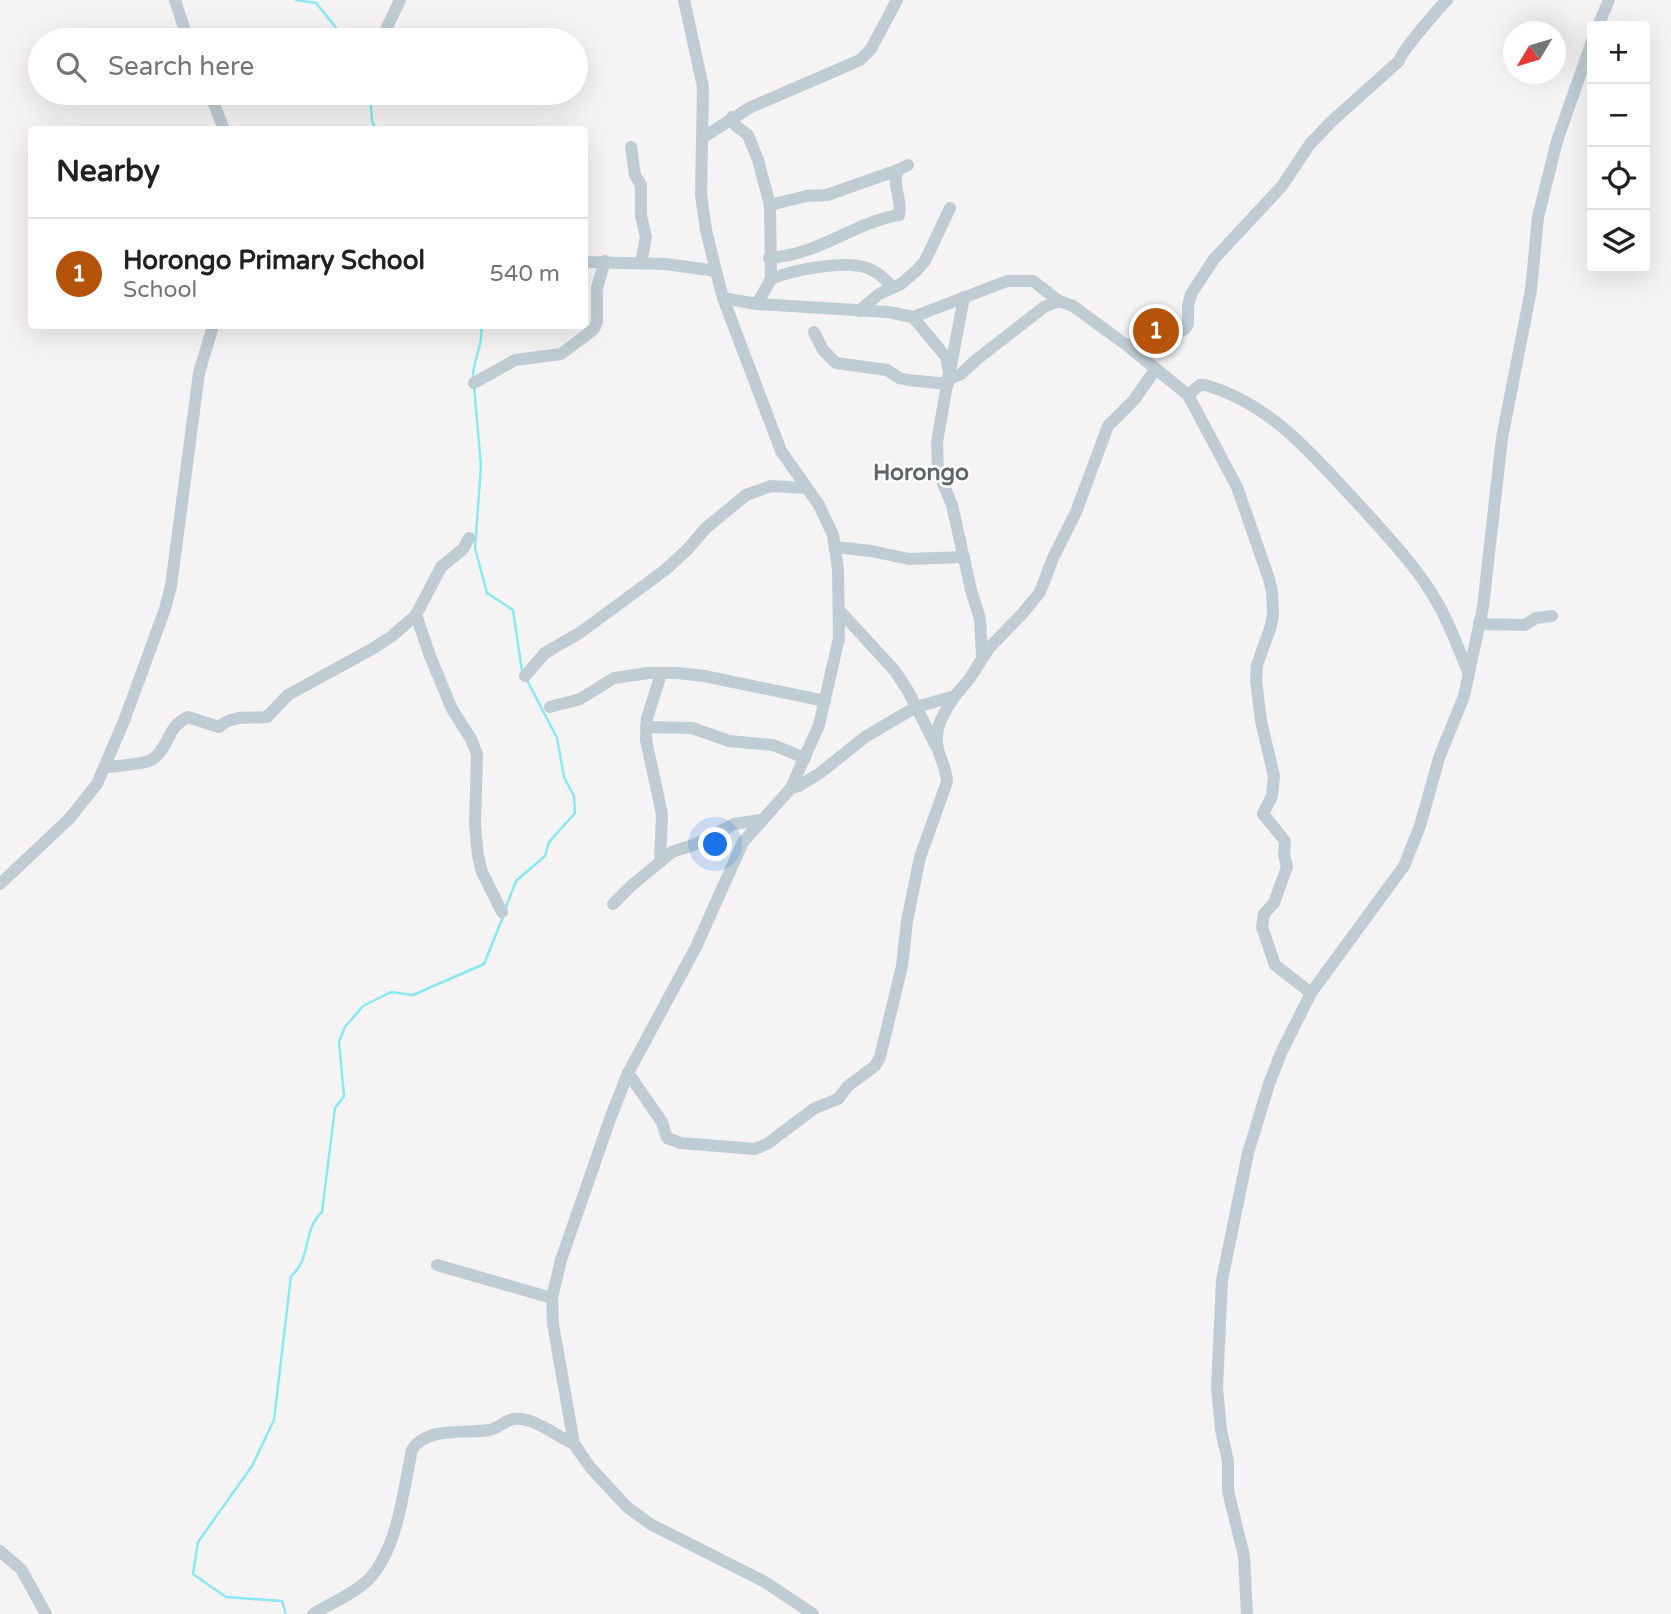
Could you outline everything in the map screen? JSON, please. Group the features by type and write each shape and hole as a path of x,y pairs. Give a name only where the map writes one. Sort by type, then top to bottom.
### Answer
{"street":[{"path":"176,0 184,28"},
{"path":"387,28 400,0"},
{"path":"684,0 703,87 701,195 716,271 723,298 777,441 829,524 836,547 839,638 819,724 791,788 743,842 696,947 628,1073 572,1224 552,1298 553,1324 574,1444 590,1467 627,1507 652,1525 765,1582 813,1614"},
{"path":"702,138 732,117 860,60 871,49 897,0"},
{"path":"1129,347 1155,326 1164,326 1173,334 1185,329 1188,324 1191,294 1214,259 1282,186 1310,144 1399,61 1400,55 1447,0"},
{"path":"1600,21 1609,0"},
{"path":"1247,1614 1244,1556 1228,1490 1230,1470 1217,1388 1220,1300 1230,1236 1248,1153 1280,1053 1311,993 1404,866 1420,826 1439,758 1457,717 1479,624 1491,547 1494,493 1502,438 1534,277 1538,217 1557,141 1587,55"},
{"path":"215,105 222,126"},
{"path":"732,117 736,126 748,135 770,205 771,279 757,304"},
{"path":"631,147 635,175 641,185 641,216 646,237 641,263"},
{"path":"769,258 801,254 876,220 900,215 901,203 894,180 903,167 827,195 806,196 770,205"},
{"path":"859,311 879,294 904,282 925,261 950,208"},
{"path":"588,261 641,263 716,271"},
{"path":"474,383 515,360 561,354 594,329 597,321 597,288 605,261"},
{"path":"771,279 838,265 874,270 892,288"},
{"path":"723,298 757,304 888,312 913,317 1007,281 1028,280 1038,283 1059,301 1073,306 1188,395 1237,487 1269,579 1273,614 1257,665 1256,680 1261,721 1274,776 1274,790 1263,814 1285,841 1287,867 1274,903 1264,914 1262,927 1275,965 1311,993"},
{"path":"964,297 937,442 937,463 945,492 952,505 980,619 982,657"},
{"path":"814,332 823,350 836,363 887,370 908,380 948,379 961,374 976,359 1044,307 1059,301"},
{"path":"913,317 943,351 948,379"},
{"path":"0,884 84,803 104,768 165,609 171,586 199,373 212,329"},
{"path":"938,749 939,723 955,696 982,657 1040,592 1076,512 1108,426 1134,400 1155,370"},
{"path":"1188,395 1200,385 1205,385 1248,403 1276,421 1317,458 1418,573 1437,602 1468,672"},
{"path":"525,677 545,653 581,632 665,570 687,551 706,528 746,495 771,486 806,488"},
{"path":"104,768 125,763 143,764 153,759 162,751 177,722 188,717 219,727 226,720 238,717 267,717 288,695 372,649 416,615 441,567 463,549 469,538"},
{"path":"836,547 909,559 964,556"},
{"path":"628,1073 662,1122 667,1138 681,1143 750,1150 767,1144 815,1108 838,1099 848,1086 875,1066 880,1057 902,966 919,858 947,782 947,774 938,749 895,671 840,611"},
{"path":"416,615 452,709 477,754 475,826 478,856 482,872 502,912"},
{"path":"1479,624 1525,625 1536,618 1552,616"},
{"path":"550,707 580,699 614,678 648,673 704,676 825,701"},
{"path":"660,862 662,814 646,751 646,727 661,674"},
{"path":"791,788 820,773 865,737 916,706 955,696"},
{"path":"646,727 692,728 729,741 773,745 805,758"},
{"path":"613,904 672,852 695,844 734,824 761,820"},
{"path":"437,1265 552,1298"},
{"path":"313,1614 358,1588 379,1566 392,1538 412,1450 419,1443 432,1436 492,1430 514,1419 534,1423 574,1444"},
{"path":"0,1551 22,1569 46,1614"}],"waterway":[{"path":"296,0 316,3 336,28"},
{"path":"371,105 374,126"},
{"path":"473,380 481,329"},
{"path":"474,386 481,466 475,548 487,593 513,610 522,671"},
{"path":"505,910 516,881 545,856 549,842 575,813 574,796 564,777 557,738 527,680"},
{"path":"286,1614 282,1601 226,1597 193,1574 198,1542 252,1466 274,1420 291,1276 302,1261 312,1227 322,1212 335,1108 344,1096 339,1042 345,1027 363,1006 391,992 413,995 484,964 503,917"}],"place":[{"name":"Horongo Primary School","path":"1156,331"}],"district":[{"name":"Horongo","path":"921,473"}]}
